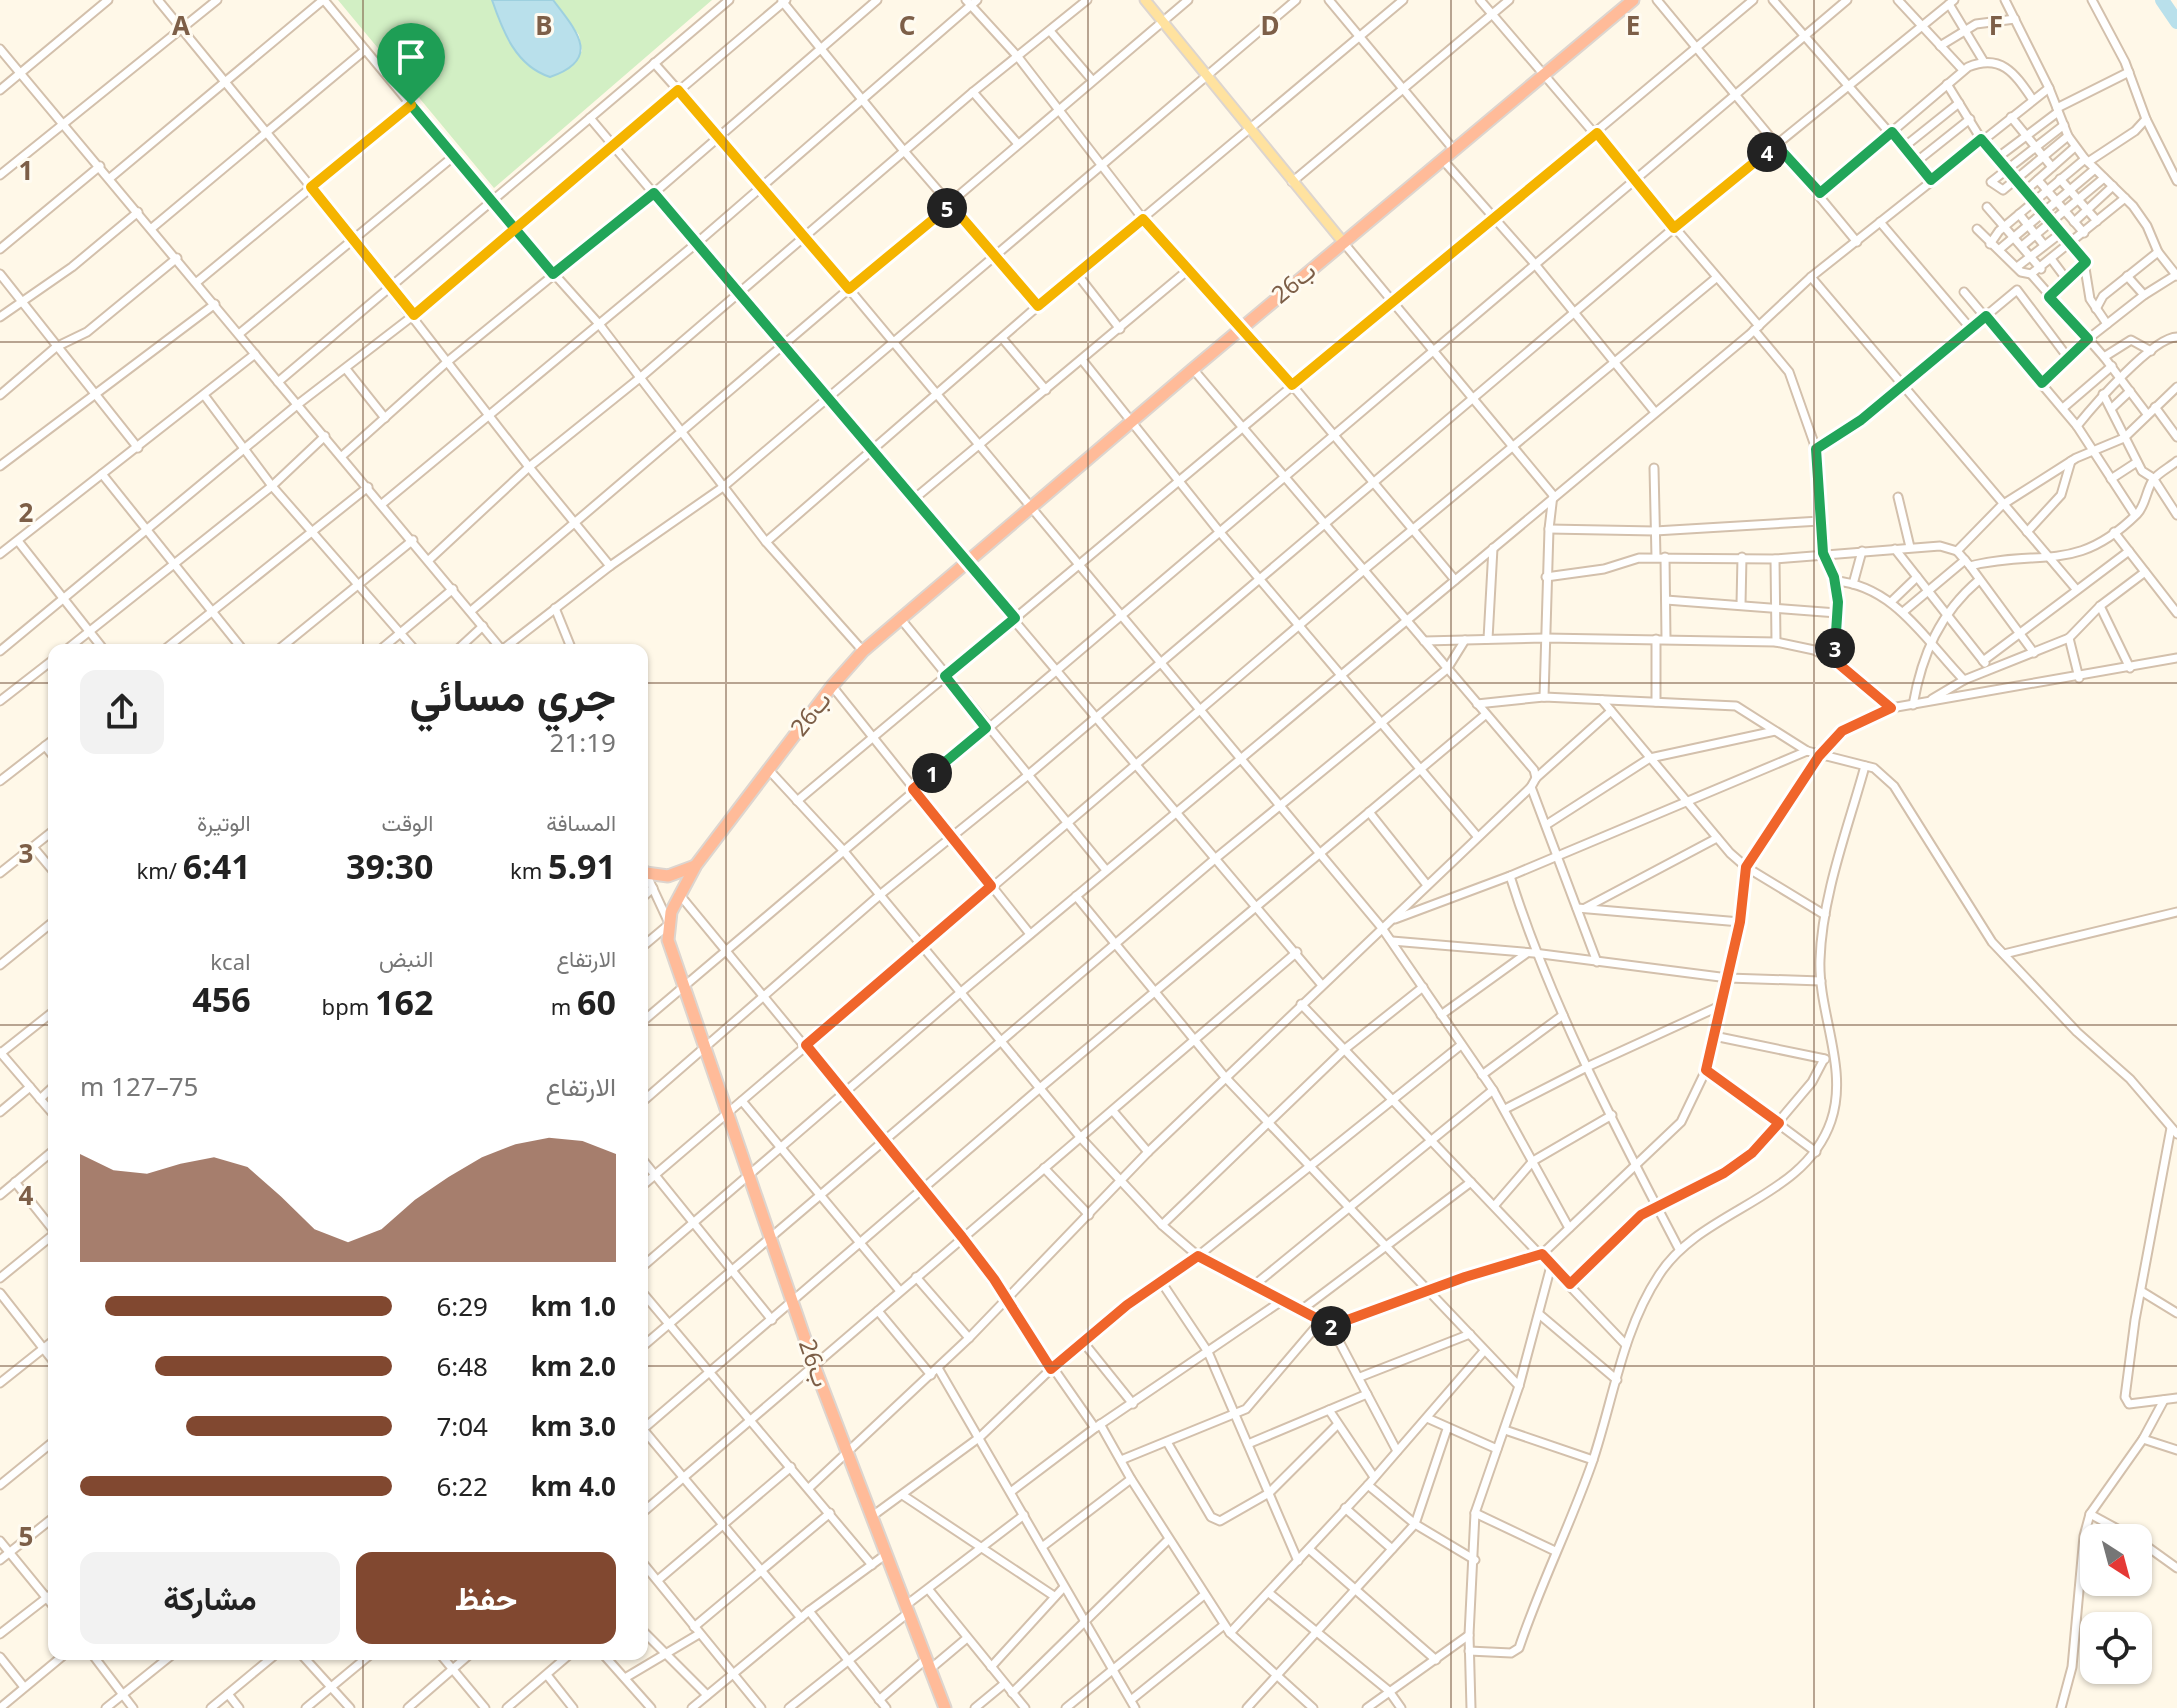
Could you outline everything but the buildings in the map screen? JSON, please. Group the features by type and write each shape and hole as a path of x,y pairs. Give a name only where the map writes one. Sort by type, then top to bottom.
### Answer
{"highway":[{"name":"26ب","path":"945,1708 815,1368 682,988 667,923 678,893 768,769 863,651 1241,328 1633,0"},
{"path":"648,870 668,876 696,865"}],"main road":[{"path":"1145,0 1343,242"}],"street":[{"path":"0,90 108,0"},
{"path":"158,0 414,315 487,414 610,566"},
{"path":"0,175 217,0"},
{"path":"110,178 323,0 513,228 599,324 766,542 863,651"},
{"path":"278,382 729,0"},
{"path":"342,456 447,362 654,193 877,0"},
{"path":"430,559 529,467 641,377 973,92 1087,0"},
{"path":"471,611 1188,0"},
{"path":"510,644 610,566 723,487 1296,0"},
{"path":"1329,0 1454,150"},
{"path":"766,542 1038,306 1403,0"},
{"path":"1480,0 1636,180 1790,374 1816,449 1823,553 1835,581 1837,613 1834,660"},
{"path":"1292,182 1509,0"},
{"path":"1657,0 1776,145 1820,193 1857,242"},
{"path":"797,801 1753,0"},
{"path":"1773,0 1931,180"},
{"path":"648,1017 1218,530 1847,0"},
{"path":"1898,0 1963,70"},
{"path":"2005,0 2049,88 2068,136 2086,161 2125,198 2147,226 2158,252 2176,276 2144,295 2088,339 2042,383"},
{"path":"2092,0 2129,72 2146,119 2177,181"},
{"path":"0,651 245,452 297,405 414,315 784,1 904,151 1038,306"},
{"path":"382,504 764,187 971,2 1018,57 1143,219 1292,385 1455,580"},
{"path":"648,1097 881,894 1027,776 1674,228 1952,2 1984,62"},
{"path":"1940,46 1985,22 2015,19"},
{"path":"1050,31 1092,80"},
{"path":"0,49 297,405 430,559 497,644"},
{"path":"152,228 365,50"},
{"path":"1820,193 1963,70 1984,62 2005,65 2033,100"},
{"path":"654,63 764,187 1382,928 1505,1109 1569,1228"},
{"path":"1997,158 2058,110 2129,72"},
{"path":"1947,84 1981,139 2086,262 2088,289 2096,309 2107,324"},
{"path":"648,1262 960,993 1756,328 1811,277 2049,88"},
{"path":"973,92 1018,144"},
{"path":"1904,147 1959,103"},
{"path":"197,282 411,105"},
{"path":"2011,117 2052,167"},
{"path":"590,118 1057,667 1321,984"},
{"path":"1916,162 1970,119"},
{"path":"1990,244 2004,227 2060,179 2135,131 2146,119"},
{"path":"1905,120 1918,135"},
{"path":"1931,125 1944,140"},
{"path":"2064,125 1991,182 2000,191 2068,136"},
{"path":"2010,147 2028,169"},
{"path":"2024,192 2075,147"},
{"path":"239,334 454,156"},
{"path":"1442,159 1534,263 1654,411"},
{"path":"0,249 100,166"},
{"path":"2001,248 2095,169"},
{"path":"2022,246 2104,178"},
{"path":"2060,179 2097,221"},
{"path":"2038,180 2084,233"},
{"path":"2074,222 2113,186"},
{"path":"1977,229 1990,244 2001,248 2021,272 2031,274 2125,198"},
{"path":"1987,207 2041,269"},
{"path":"0,317 72,267 138,212"},
{"path":"2019,214 2044,245"},
{"path":"1880,222 1971,329"},
{"path":"2017,267 2061,233"},
{"path":"1343,242 1553,495 1546,577 1544,697"},
{"path":"2096,309 2103,296 2158,252"},
{"path":"0,395 56,347 87,332 177,258"},
{"path":"2052,260 2067,280"},
{"path":"2049,297 2086,262"},
{"path":"914,499 1083,361 1188,270"},
{"path":"0,274 138,448"},
{"path":"1077,274 1120,329"},
{"path":"2031,274 2112,366 2147,414"},
{"path":"2127,276 2144,295"},
{"path":"1811,277 2076,589"},
{"path":"648,1181 1365,569 1716,278"},
{"path":"1816,449 1861,420 2017,290 2069,359"},
{"path":"1964,292 2077,426 2135,515"},
{"path":"0,466 215,304"},
{"path":"2077,426 2120,378 2151,351 2177,337"},
{"path":"1002,338 1046,390"},
{"path":"2104,357 2131,340 2151,351"},
{"path":"0,541 3,552 255,354"},
{"path":"1083,361 1218,530 1301,624 1477,836"},
{"path":"2063,408 2112,366"},
{"path":"346,369 385,418"},
{"path":"1193,369 1534,770 1536,778"},
{"path":"1957,551 2002,505 2071,461 2124,438 2177,387"},
{"path":"2112,408 2130,391"},
{"path":"2103,394 2137,462 2153,478 2177,515"},
{"path":"204,395 272,486 410,644"},
{"path":"2155,407 2177,437"},
{"path":"74,644 272,486 325,436"},
{"path":"2027,532 2061,495 2071,461"},
{"path":"1903,612 1968,563 2050,559 2085,551 2135,515 2153,478 2177,461"},
{"path":"2111,479 2137,462"},
{"path":"1654,468 1655,531 1666,600 1666,639"},
{"path":"102,474 238,644"},
{"path":"172,644 368,487"},
{"path":"1898,497 1910,547"},
{"path":"1549,529 1655,531 1820,521"},
{"path":"2114,532 2177,613"},
{"path":"286,644 413,540"},
{"path":"18,541 99,644"},
{"path":"1546,577 1660,557 1775,559 1929,545 1957,551 2034,653"},
{"path":"1488,639 1493,548"},
{"path":"1895,549 1990,670"},
{"path":"1853,584 1862,551"},
{"path":"1983,661 2129,551"},
{"path":"1741,604 1742,557"},
{"path":"1775,559 1776,642"},
{"path":"1930,701 1964,680 2069,638 2100,606 2145,572"},
{"path":"1892,601 1917,577"},
{"path":"1913,705 1929,644 1946,613 1979,580"},
{"path":"1835,581 1853,584 1892,601 1964,680"},
{"path":"388,644 453,589"},
{"path":"1666,600 1837,613"},
{"path":"2100,606 2130,668"},
{"path":"555,608 570,644"},
{"path":"900,618 986,728 1106,870"},
{"path":"464,644 483,626"},
{"path":"1424,641 1545,638 1776,642 1814,650 1834,660 1891,708"},
{"path":"2069,638 2079,678"},
{"path":"1656,639 1656,702"},
{"path":"648,1342 1216,858 1447,669 1465,640"},
{"path":"1331,1326 1430,1289 1542,1254 1681,1122 1706,1070 1740,922 1746,867 1819,756 1842,731 1891,708 2079,678 2177,658"},
{"path":"0,701 48,664"},
{"path":"832,686 1030,934"},
{"path":"1477,704 1544,697 1736,706 1807,751 1874,768 1894,786 1992,942 2077,1032 2130,1079 2174,1131 2141,1291 2125,1397 2129,1404 2177,1398"},
{"path":"1602,700 1717,838 1746,867 1825,915"},
{"path":"809,1488 969,1338 1119,1181 1225,1077 1531,787 1536,778 1611,711"},
{"path":"648,1424 861,1245 1040,1088 1485,715"},
{"path":"1546,825 1650,758 1775,731"},
{"path":"0,781 48,744"},
{"path":"45,746 48,750"},
{"path":"1389,921 1510,876 1807,751"},
{"path":"1469,1651 1511,1653 1519,1648 1593,1460 1626,1345 1659,1275 1679,1249 1796,1172 1816,1152 1831,1120 1835,1102 1834,1059 1821,981 1825,915 1865,766"},
{"path":"768,769 881,894 1081,1138 1162,1225 1198,1256 1280,1302 1331,1326 1397,1451"},
{"path":"1531,787 1581,908 1597,962"},
{"path":"1369,812 1427,885"},
{"path":"0,873 48,835"},
{"path":"1581,908 1717,838"},
{"path":"33,847 48,865"},
{"path":"1510,876 1531,953 1589,1066 1634,1167 1679,1249"},
{"path":"648,877 667,923 648,941"},
{"path":"648,893 653,888"},
{"path":"678,893 962,1237 1007,1299 1051,1369 1098,1426 1230,1633 1313,1708"},
{"path":"1076,896 1225,1077 1519,1386"},
{"path":"1581,908 1740,922"},
{"path":"2004,954 2177,912"},
{"path":"0,965 48,926"},
{"path":"1392,941 1531,953 1728,978 1821,981"},
{"path":"648,1508 1297,952"},
{"path":"1441,1015 1531,953"},
{"path":"1162,1225 1345,1049 1423,987"},
{"path":"1301,1004 1626,1345"},
{"path":"1505,1109 1589,1066 1720,1006"},
{"path":"1482,1075 1563,1015"},
{"path":"48,1017 0,1053 48,1108"},
{"path":"1714,1036 1834,1059"},
{"path":"871,1517 904,1496 980,1437 1051,1369 1127,1305 1198,1256 1461,1045"},
{"path":"1570,1284 1641,1215 1724,1173 1752,1153 1812,1082 1824,1059"},
{"path":"1706,1070 1816,1152"},
{"path":"0,1112 30,1087"},
{"path":"1252,1287 1493,1090"},
{"path":"40,1099 48,1092"},
{"path":"742,1101 900,1291"},
{"path":"1113,1111 1148,1152"},
{"path":"1495,1205 1533,1161 1612,1115"},
{"path":"0,1195 48,1155"},
{"path":"648,1166 772,1320"},
{"path":"1044,1168 1089,1215"},
{"path":"15,1182 48,1224"},
{"path":"1300,1311 1471,1182"},
{"path":"0,1278 48,1237"},
{"path":"1471,1708 1469,1635 1475,1513 1519,1386 1551,1266"},
{"path":"916,1277 969,1338"},
{"path":"1162,1283 1208,1352 1298,1561"},
{"path":"2141,1291 2177,1313"},
{"path":"0,1293 48,1354"},
{"path":"648,1299 872,1565"},
{"path":"1012,1491 1098,1426 1280,1302"},
{"path":"878,1311 931,1375"},
{"path":"1539,1314 1617,1380"},
{"path":"1121,1460 1236,1415 1258,1398 1320,1322"},
{"path":"1360,1377 1470,1334"},
{"path":"1084,1343 1133,1404"},
{"path":"0,1383 48,1345"},
{"path":"1230,1633 1368,1485 1484,1351"},
{"path":"938,1368 1133,1704 1224,1625"},
{"path":"1248,1444 1367,1394"},
{"path":"2061,1708 2072,1667 2084,1536 2090,1514 2143,1439 2164,1400"},
{"path":"1329,1410 1374,1477"},
{"path":"1427,1418 1497,1449"},
{"path":"1167,1442 1215,1520 1220,1521 1269,1493 1337,1425"},
{"path":"1247,1708 1280,1676 1316,1631 1415,1524 1447,1429"},
{"path":"1505,1430 1593,1460"},
{"path":"648,1436 801,1618"},
{"path":"2143,1439 2177,1450"},
{"path":"0,1485 48,1446"},
{"path":"658,1580 791,1467"},
{"path":"1042,1547 1131,1479"},
{"path":"1368,1485 1415,1524 1475,1560"},
{"path":"904,1496 1054,1596"},
{"path":"1345,1508 1392,1549"},
{"path":"625,1678 666,1654 696,1630 761,1568 830,1513"},
{"path":"1475,1513 1555,1551"},
{"path":"2090,1514 2108,1524"},
{"path":"789,1708 1024,1515"},
{"path":"0,1560 48,1522"},
{"path":"1012,1693 1168,1540"},
{"path":"0,1541 47,1598 0,1634"},
{"path":"1309,1549 1436,1660"},
{"path":"2152,1550 2177,1568"},
{"path":"692,1708 809,1611 885,1555"},
{"path":"648,1569 761,1708"},
{"path":"991,1667 1064,1587"},
{"path":"929,1590 1025,1708"},
{"path":"1269,1593 1389,1691 1401,1708"},
{"path":"1066,1708 1204,1595"},
{"path":"809,1611 884,1706 927,1665 967,1638"},
{"path":"1367,1708 1469,1635"},
{"path":"648,1636 707,1695"},
{"path":"0,1657 24,1687"},
{"path":"0,1708 58,1660"},
{"path":"97,1660 133,1708"},
{"path":"106,1708 166,1660"},
{"path":"211,1708 269,1660"},
{"path":"307,1660 350,1708"},
{"path":"306,1708 364,1660"},
{"path":"444,1660 485,1708"},
{"path":"408,1708 463,1660"},
{"path":"507,1708 563,1660"},
{"path":"608,1660 651,1708"},
{"path":"547,1675 573,1708"},
{"path":"975,1708 1004,1684"},
{"path":"228,1694 239,1708"}],"green space":[{"path":"338,0 492,0 499,19 559,74 582,51 579,35 553,0 712,0 494,188"}],"water":[{"path":"492,0 553,0 570,22 580,43 576,62 550,77 528,65 506,36"}],"waterway":[{"path":"2162,0 2177,22"}],"route":[{"path":"411,105 311,187 414,315 513,228 678,90 849,289 951,205 1038,306 1143,219 1292,385 1597,133 1674,228 1776,145 1820,193 1892,132 1931,180 1981,139 2024,192 2083,256 2086,262 2049,297 2088,339 2042,383 1986,316 1861,420 1844,428 1816,449 1823,553 1834,577 1838,602 1834,660 1891,708 1842,731 1819,756 1746,867 1740,922 1706,1070 1779,1123 1752,1153 1711,1182 1641,1215 1570,1284 1542,1254 1500,1265 1331,1326 1198,1256 1127,1305 1051,1369 994,1279 806,1045 991,886 913,789 986,728 945,676 1015,618 654,193 553,274 513,228 491,202 411,105"}]}
